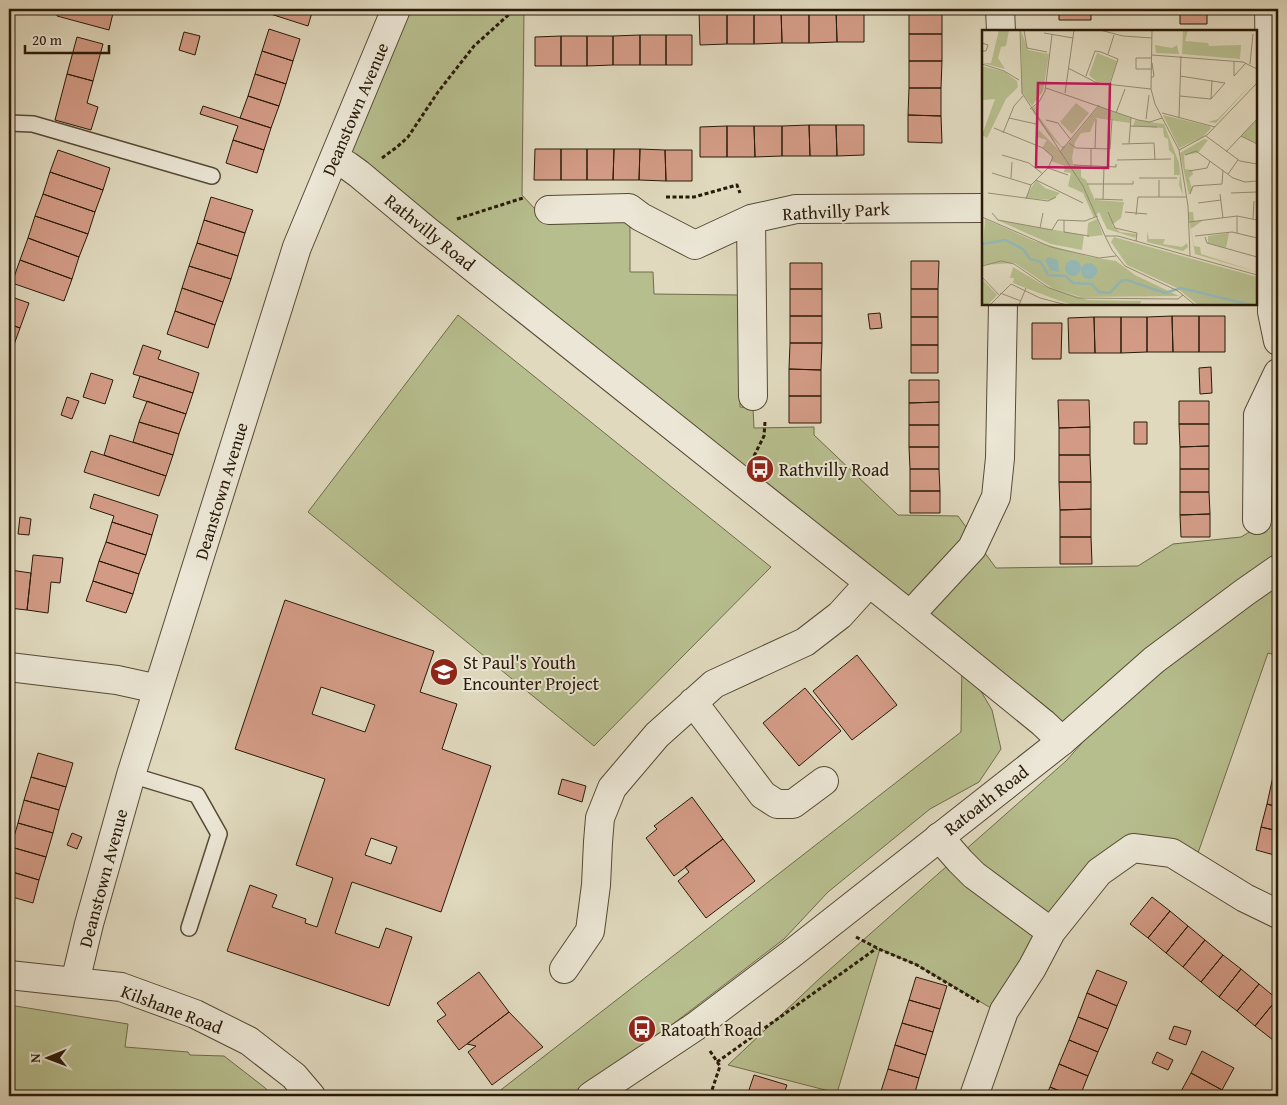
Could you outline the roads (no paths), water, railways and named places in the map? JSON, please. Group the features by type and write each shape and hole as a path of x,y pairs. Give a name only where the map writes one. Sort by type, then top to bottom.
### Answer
{"street":[{"name":"Deanstown Avenue","path":"75,982 89,924 131,775 297,247 396,9"},
{"path":"1000,9 1001,30"},
{"path":"1268,9 1274,70 1264,261 1278,341"},
{"name":"Rathvilly Road","path":"334,158 359,174 426,230 910,615 1043,723 1062,741"},
{"name":"Rathvilly Park","path":"549,210 629,208 641,217 695,245 751,218 796,209 982,208"},
{"path":"751,218 753,396"},
{"path":"910,615 972,548 996,497 1000,458 1003,305"},
{"path":"1256,520 1258,415 1278,373"},
{"name":"Ratoath Road","path":"591,1096 696,1026 1062,741 1154,660 1278,569"},
{"path":"564,969 590,931 596,885 600,818 612,788 657,734 714,684 805,642 840,615 869,583"},
{"path":"9,667 117,680 158,689"},
{"path":"693,702 763,795 777,804 793,804 824,781"},
{"path":"939,837 974,875 1051,932"},
{"path":"974,1096 1004,1011 1032,968 1051,932 1099,872 1133,848 1172,854 1245,898 1278,914"},
{"name":"Kilshane Road","path":"9,975 121,987 195,1014 250,1040 294,1076 311,1096"}],"lane":[{"path":"9,123 33,124 212,176"},
{"path":"131,775 198,795 219,834 188,928"}],"place":[{"name":"Rathvilly Road","path":"760,469"},
{"name":"St Paul's Youth Encounter Project","path":"444,672"},
{"name":"Ratoath Road","path":"642,1029"}]}
